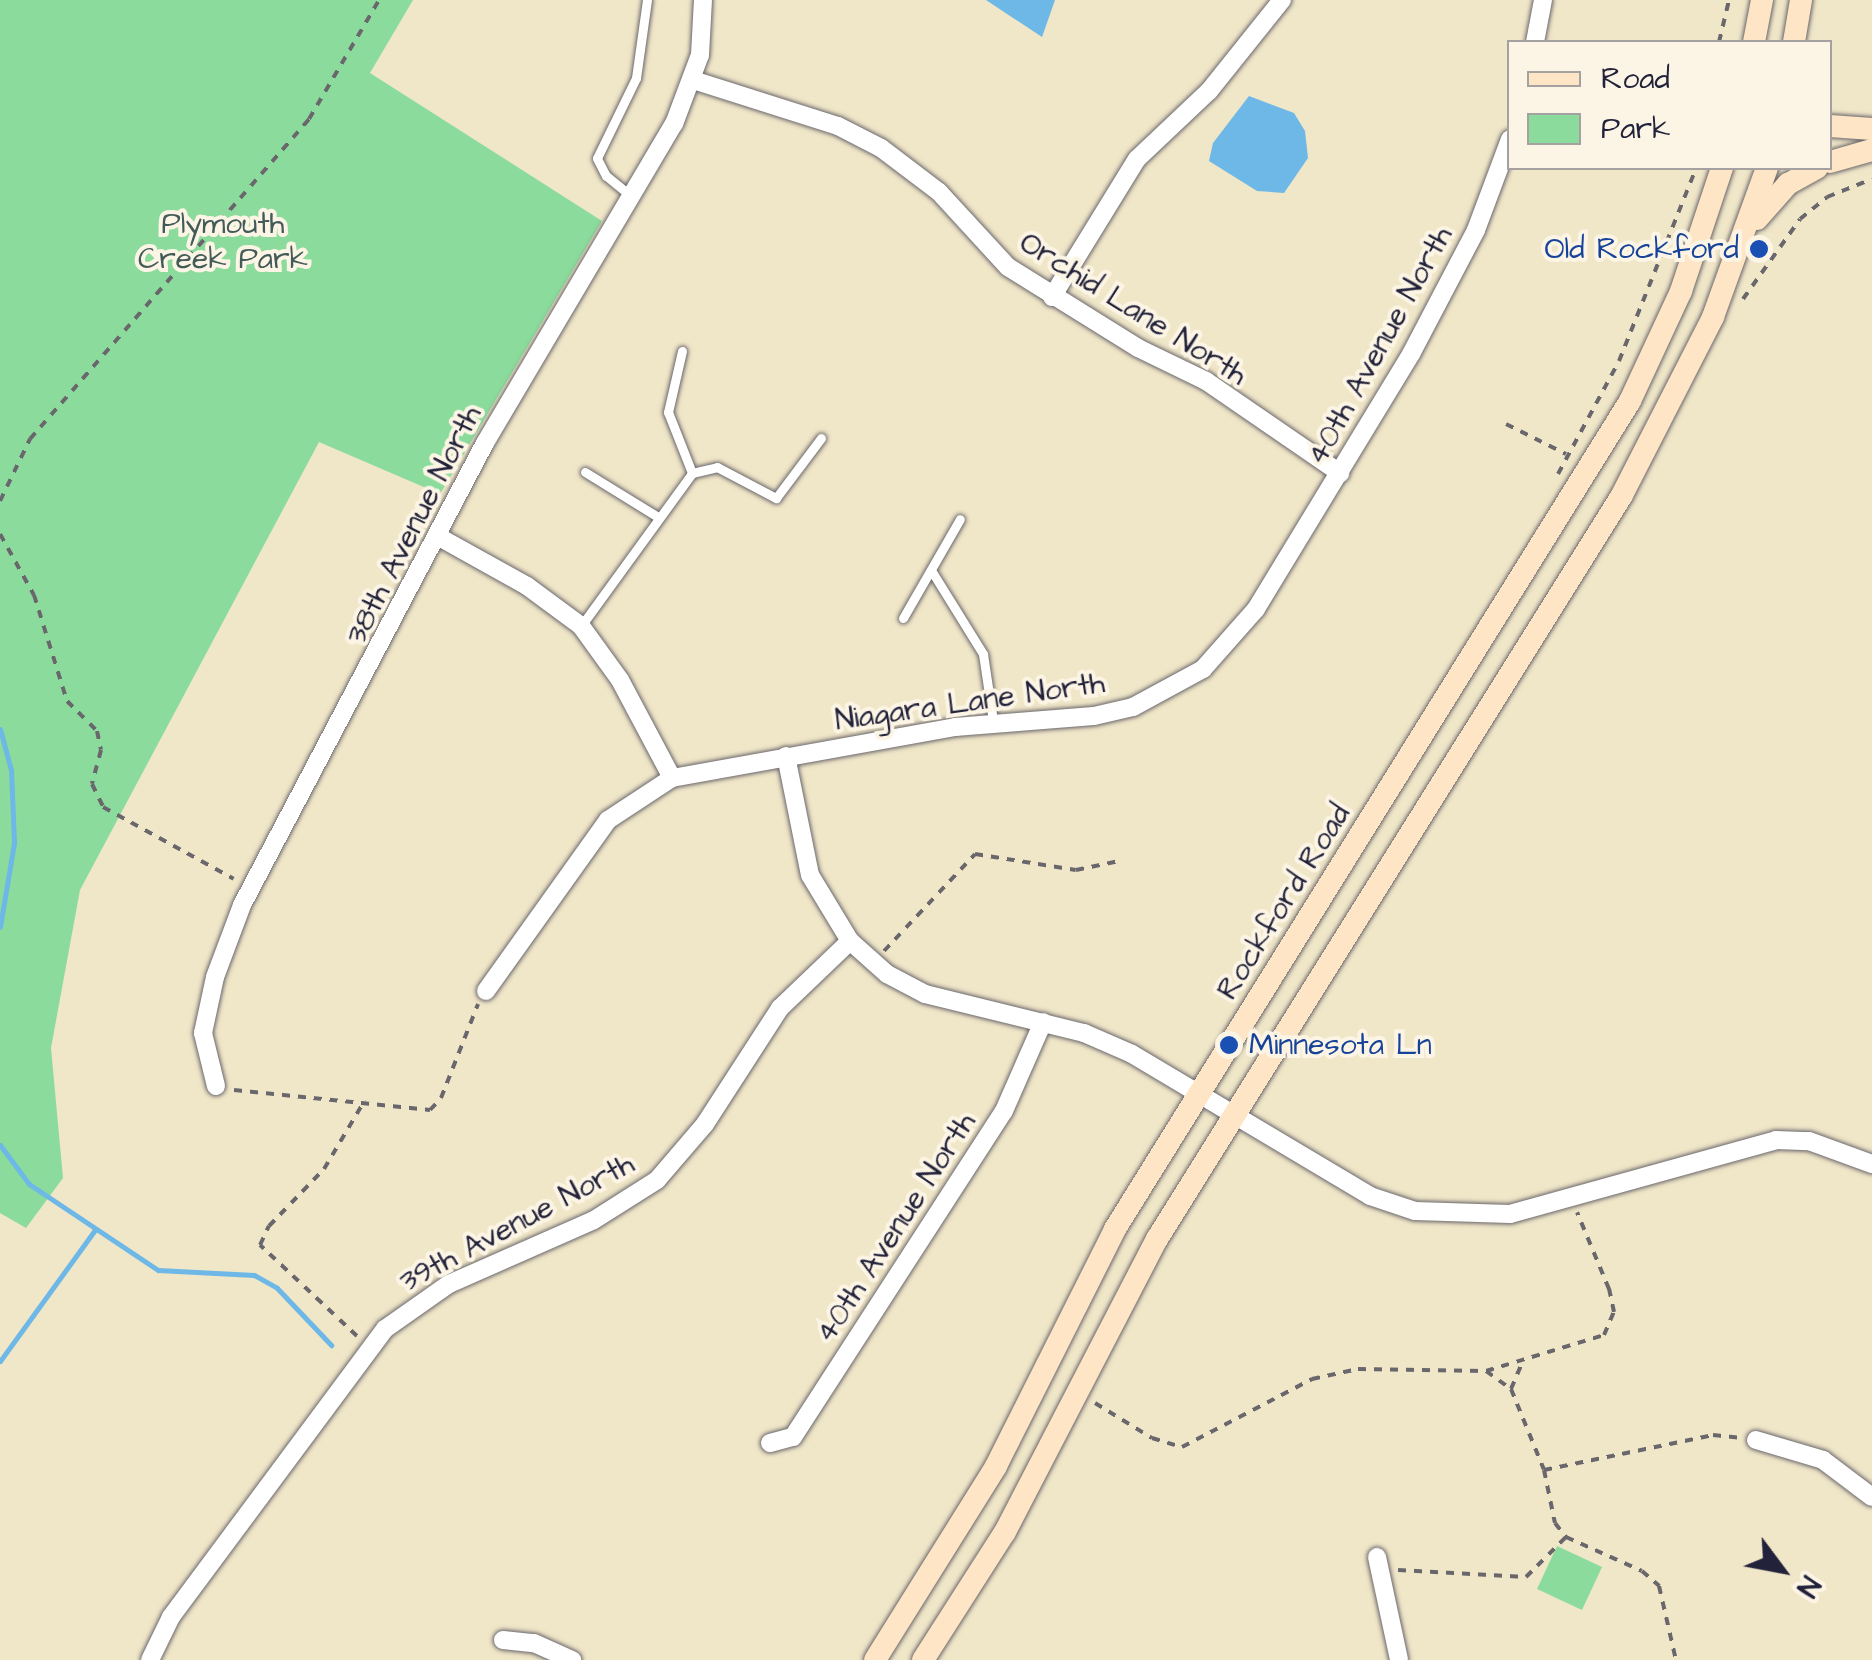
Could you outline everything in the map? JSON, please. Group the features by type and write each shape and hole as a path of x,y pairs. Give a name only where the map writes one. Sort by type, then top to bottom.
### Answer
{"main road":[{"path":"1754,40 1762,0"},
{"path":"1794,40 1801,0"},
{"path":"1832,126 1872,129"},
{"path":"1832,161 1872,150"},
{"name":"Rockford Road","path":"875,1660 988,1481 1115,1229 1630,400 1681,292 1721,170"},
{"path":"1745,245 1767,170"},
{"path":"923,1660 1004,1532 1106,1329 1622,495 1674,402 1745,245 1770,200 1814,170"}],"street":[{"name":"38th Avenue North","path":"216,1086 203,1033 214,977 250,887 439,537 485,443 632,196 694,80 704,0"},
{"path":"1052,297 1137,159 1209,91 1282,0"},
{"path":"1535,40 1543,0"},
{"name":"Orchid Lane North","path":"694,80 838,126 881,148 939,192 996,257 1052,297 1206,381 1340,472"},
{"name":"40th Avenue North","path":"1280,571 1447,293 1507,146"},
{"path":"439,537 527,586 581,626 620,680 672,778 608,820 486,991"},
{"name":"Niagara Lane North","path":"672,778 992,721 1094,716 1170,690 1232,642 1280,571"},
{"path":"786,756 810,874 850,941 874,962 925,994 1043,1022 1132,1054 1200,1091 1329,1174 1416,1211 1510,1214 1776,1140 1840,1149 1872,1164"},
{"name":"39th Avenue North","path":"150,1660 172,1617 370,1346 415,1303 594,1220 657,1180 705,1124 780,1008 850,941"},
{"name":"40th Avenue North","path":"770,1443 793,1436 1004,1111 1043,1022"},
{"path":"1756,1440 1823,1460 1872,1497"},
{"path":"1379,1564 1400,1660"},
{"path":"503,1640 534,1644 572,1660"}],"lane":[{"path":"632,196 606,176 597,158 636,78 647,0"},
{"path":"682,351 668,412 692,473"},
{"path":"581,626 692,473 717,468 776,498 821,438"},
{"path":"585,472 658,517"},
{"path":"903,618 960,518"},
{"path":"931,570 983,654 992,721"}],"path":[{"path":"0,500 30,439 308,119 379,0"},
{"path":"1720,40 1730,0"},
{"path":"1506,424 1566,454"},
{"path":"0,534 34,596 67,701 97,731 102,750 92,784 102,807 250,887"},
{"path":"874,962 976,854 1076,870 1119,861"},
{"path":"216,1086 430,1110 437,1105 486,991"},
{"path":"364,1100 324,1170 269,1226 260,1245 370,1346"},
{"path":"1090,1401 1152,1438 1182,1447 1312,1379 1358,1369 1486,1371 1604,1336 1614,1312 1572,1198"},
{"path":"1511,1390 1524,1359"},
{"path":"1486,1371 1511,1390 1544,1470 1555,1524 1566,1537 1642,1571 1659,1586 1676,1660"},
{"path":"1544,1470 1713,1435 1756,1440"},
{"path":"1379,1564 1526,1577 1566,1537"}],"green space":[{"name":"Plymouth Creek Park","path":"0,0 413,0 370,73 602,221 440,494 319,442 80,890 51,1048 63,1178 26,1228 0,1213"},
{"path":"1557,1546 1602,1567 1582,1610 1537,1589"}],"water":[{"path":"986,0 1055,0 1042,37"},
{"path":"1249,96 1294,113 1305,131 1308,158 1284,193 1257,191 1209,161 1213,143"}],"waterway":[{"path":"0,729 11,770 14,843 0,927"},
{"path":"0,1145 29,1184 158,1270 254,1275 277,1288 331,1345"},
{"path":"0,1361 95,1230"}],"place":[{"name":"Old Rockford","path":"1759,249"},
{"name":"Minnesota Ln","path":"1229,1045"}]}
